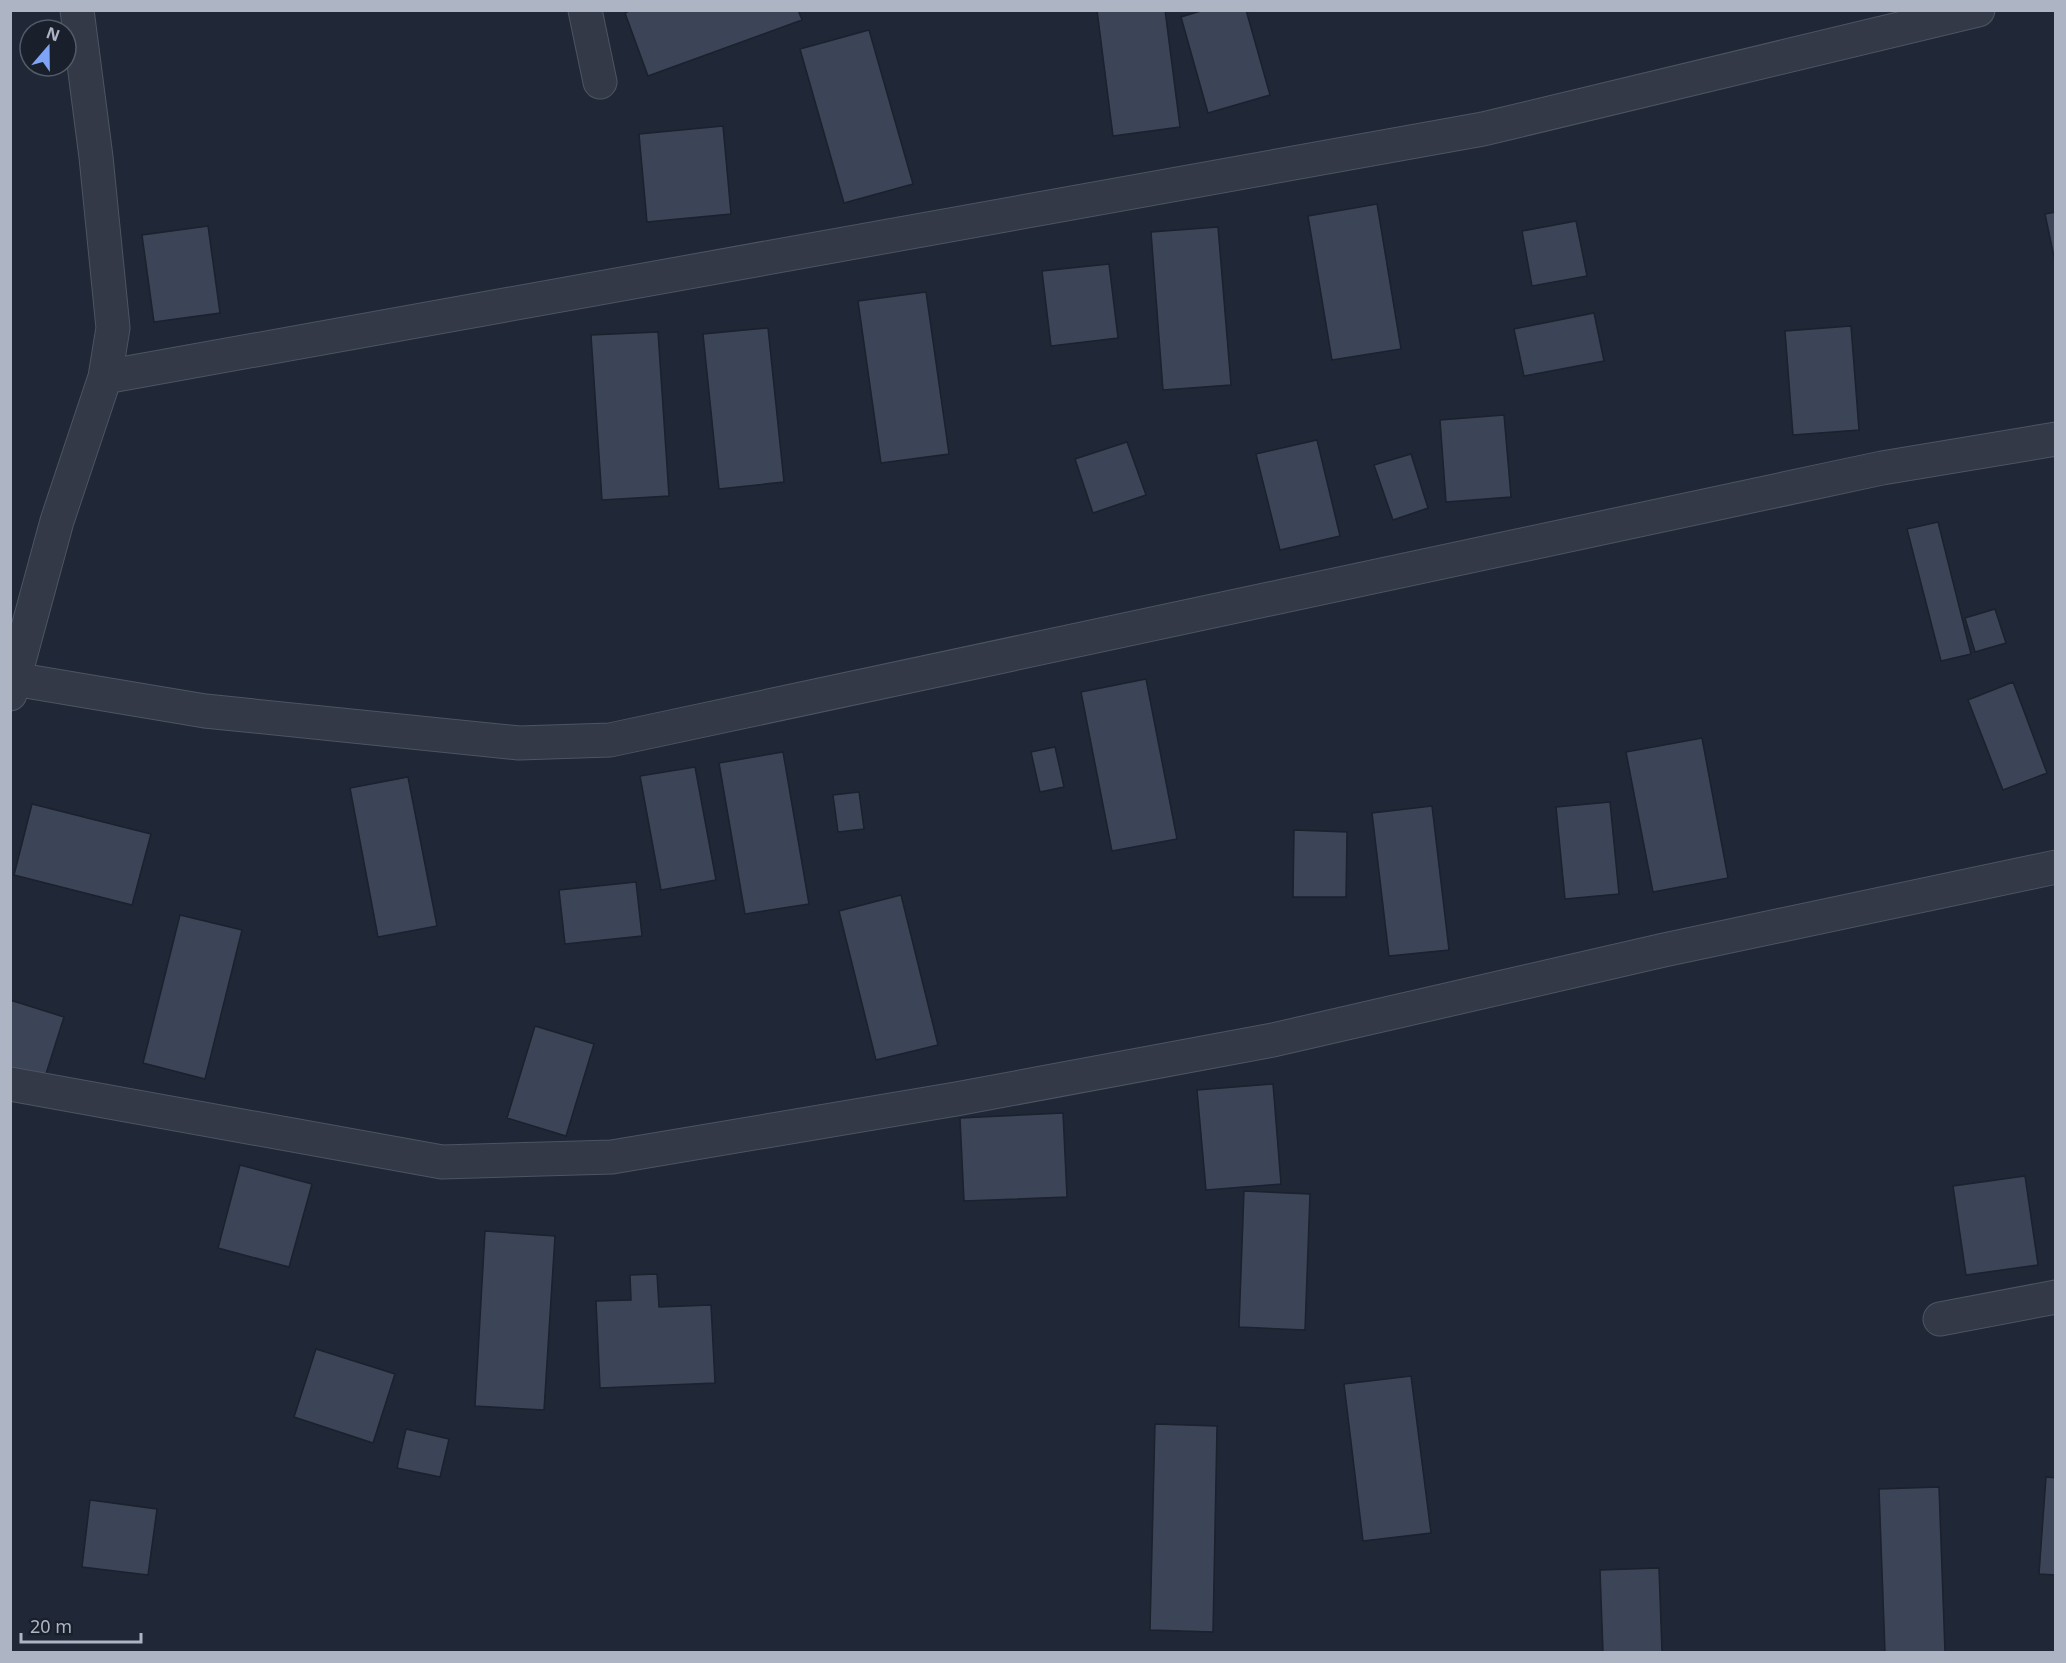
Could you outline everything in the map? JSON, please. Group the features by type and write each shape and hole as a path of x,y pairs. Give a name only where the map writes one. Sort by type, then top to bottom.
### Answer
{"street":[{"path":"77,10 96,156 113,328 105,377 57,521 12,687 205,711 519,743 610,740 1871,471 2055,439"},
{"path":"585,10 600,82"},
{"path":"105,377 1483,129 1978,10"},
{"path":"10,1084 442,1162 612,1157 956,1099 1273,1040 1664,950 2055,867"},
{"path":"1940,1319 2055,1297"}],"building":[{"path":"631,10 798,10 802,20 648,76 625,13"},
{"path":"1097,10 1165,10 1180,127 1113,136"},
{"path":"1204,10 1246,10 1270,95 1208,113 1181,17"},
{"path":"869,30 913,184 844,203 800,49"},
{"path":"723,126 731,214 647,222 639,134"},
{"path":"1377,204 1401,349 1332,360 1308,216"},
{"path":"2056,212 2056,266 2045,214"},
{"path":"1576,221 1587,276 1532,286 1522,231"},
{"path":"208,226 220,313 154,322 142,235"},
{"path":"1218,227 1231,385 1163,390 1151,232"},
{"path":"1109,264 1118,338 1051,346 1042,271"},
{"path":"926,292 949,454 881,463 858,301"},
{"path":"1594,313 1604,361 1524,376 1514,329"},
{"path":"1851,326 1859,430 1793,435 1785,331"},
{"path":"768,328 784,482 719,489 703,334"},
{"path":"658,332 669,496 602,500 591,335"},
{"path":"1504,415 1511,497 1446,502 1440,420"},
{"path":"1317,440 1340,536 1280,550 1256,454"},
{"path":"1127,442 1146,495 1093,513 1075,459"},
{"path":"1411,454 1428,508 1393,520 1374,465"},
{"path":"1938,522 1971,654 1941,661 1907,529"},
{"path":"1995,609 2006,643 1975,652 1965,618"},
{"path":"1146,679 1177,839 1112,851 1081,692"},
{"path":"2013,682 2047,773 2003,790 1968,700"},
{"path":"1702,738 1728,878 1653,892 1626,752"},
{"path":"1055,747 1064,787 1040,792 1031,752"},
{"path":"783,752 809,904 745,914 719,763"},
{"path":"695,767 716,880 661,890 640,776"},
{"path":"408,777 437,926 378,937 350,788"},
{"path":"859,792 864,829 838,832 833,795"},
{"path":"1610,802 1619,894 1565,899 1556,807"},
{"path":"32,804 151,834 132,905 14,875"},
{"path":"1432,806 1449,950 1389,956 1372,813"},
{"path":"1294,830 1347,832 1346,897 1293,897"},
{"path":"636,882 642,936 565,944 559,890"},
{"path":"901,895 938,1045 876,1060 839,911"},
{"path":"180,915 242,930 205,1079 143,1063"},
{"path":"10,1000 64,1017 44,1080 10,1070"},
{"path":"535,1026 594,1044 566,1136 507,1118"},
{"path":"1273,1084 1281,1184 1206,1190 1197,1090"},
{"path":"1063,1113 1067,1197 964,1201 960,1118"},
{"path":"240,1165 312,1184 289,1267 218,1248"},
{"path":"2025,1176 2038,1265 1966,1275 1953,1186"},
{"path":"1244,1191 1310,1194 1305,1330 1239,1327"},
{"path":"485,1231 555,1236 544,1410 475,1406"},
{"path":"657,1274 659,1307 711,1305 715,1383 600,1388 596,1301 631,1300 630,1275"},
{"path":"316,1349 395,1374 373,1443 294,1417"},
{"path":"1411,1376 1431,1533 1363,1541 1344,1384"},
{"path":"1155,1424 1217,1426 1213,1632 1150,1630"},
{"path":"406,1429 449,1439 440,1477 397,1468"},
{"path":"2046,1477 2056,1478 2056,1575 2039,1574"},
{"path":"1939,1487 1945,1652 1885,1652 1879,1489"},
{"path":"90,1500 157,1509 148,1575 82,1567"},
{"path":"1659,1568 1662,1652 1603,1652 1600,1570"}]}
